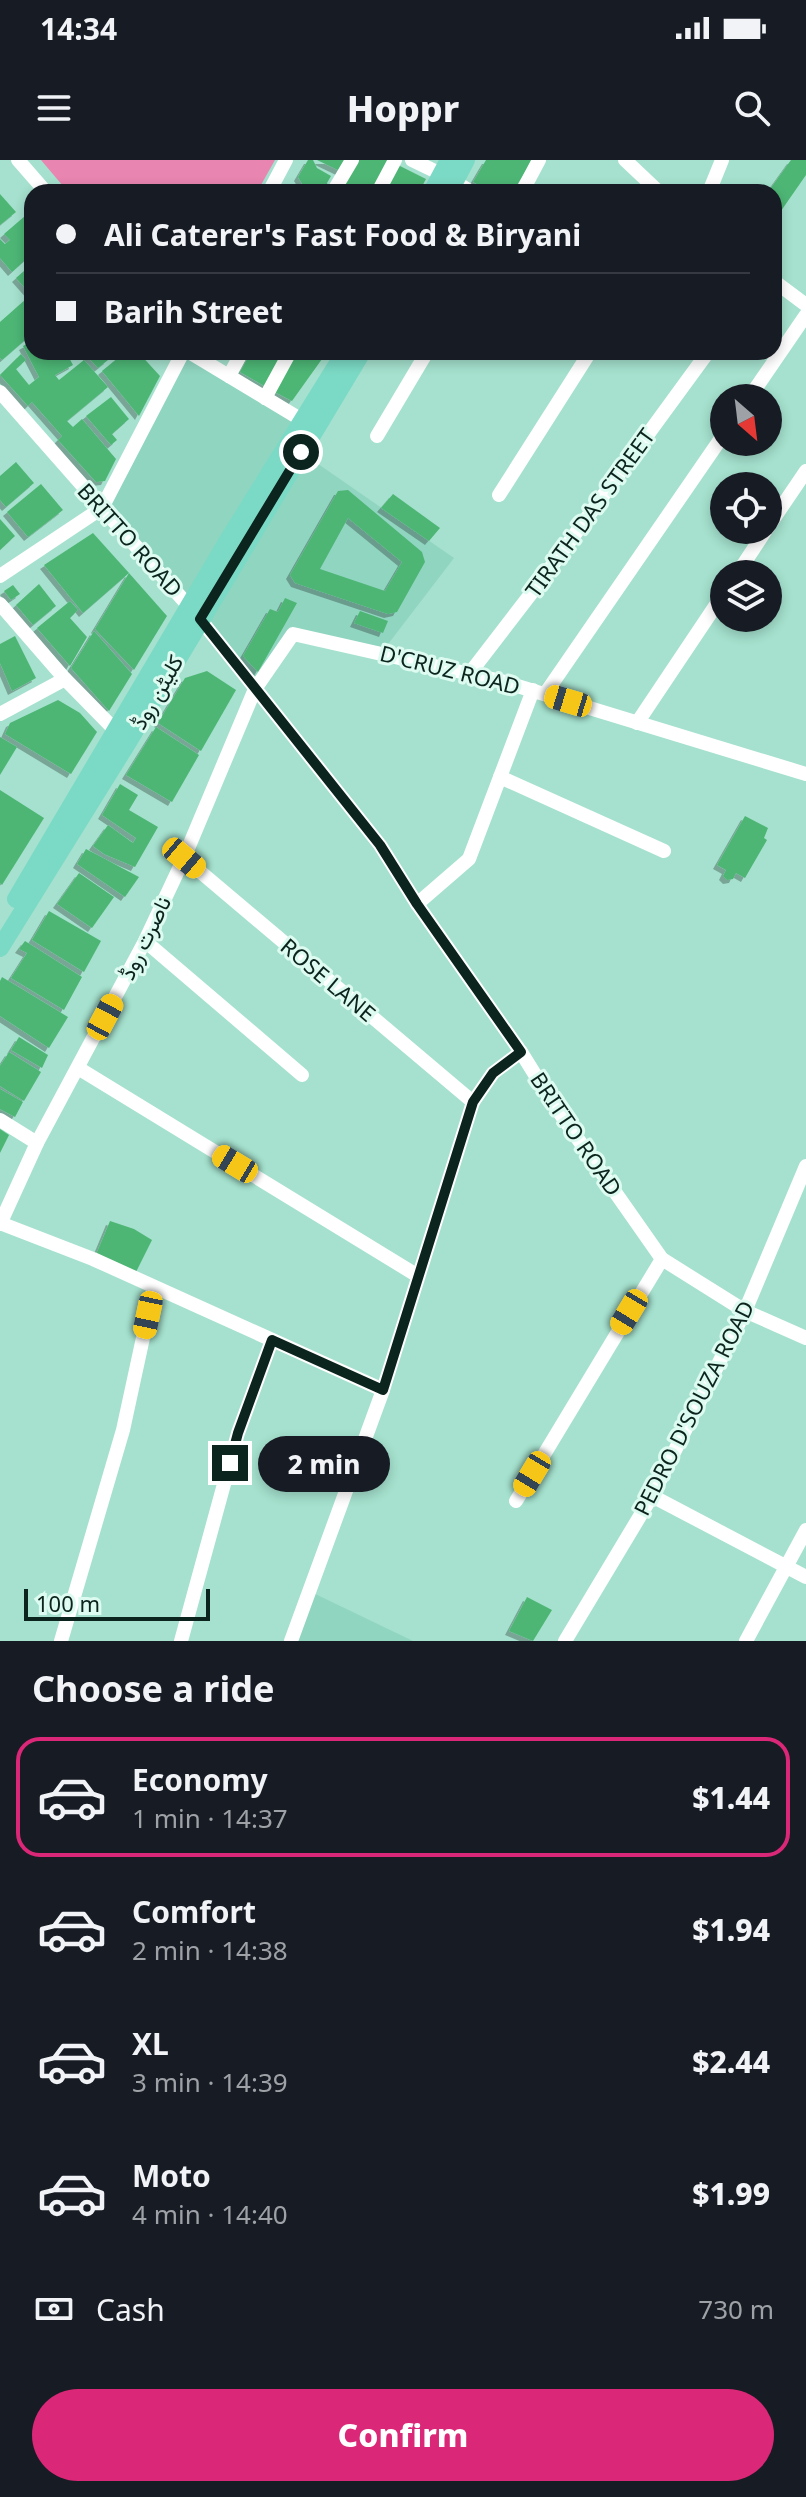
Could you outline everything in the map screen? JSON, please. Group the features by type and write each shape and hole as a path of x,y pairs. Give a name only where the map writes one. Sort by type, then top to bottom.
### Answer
{"main road":[{"path":"448,177 466,160"},
{"name":"کلیٹن روڈ","path":"0,948 128,742 302,420 340,360"},
{"name":"کلیٹن روڈ","path":"0,925 116,731 357,360"}],"street":[{"path":"18,160 39,184"},
{"path":"273,184 286,160"},
{"path":"338,184 352,160"},
{"path":"382,184 395,160"},
{"path":"412,160 448,177"},
{"path":"526,184 539,160"},
{"path":"625,160 650,184"},
{"path":"712,184 722,160"},
{"path":"782,287 806,305"},
{"path":"782,350 806,315"},
{"path":"0,576 102,508 179,360"},
{"path":"202,360 302,420"},
{"path":"229,376 238,360"},
{"path":"265,398 286,360"},
{"path":"377,436 422,360"},
{"path":"499,495 585,360"},
{"name":"TIRATH DAS STREET","path":"470,673 702,360"},
{"path":"759,384 775,360"},
{"name":"BRITTO ROAD","path":"0,392 195,613 380,845 417,904 662,1259 745,1311 806,1338"},
{"path":"417,904 469,859 500,777 539,692 710,454"},
{"path":"782,507 806,471"},
{"path":"0,604 65,679 116,731"},
{"path":"637,723 710,614"},
{"name":"D'CRUZ ROAD","path":"255,689 293,634 470,673 806,774"},
{"path":"0,714 65,679"},
{"name":"ناصرت روڈ","path":"0,1224 37,1143 145,941 184,858 255,689"},
{"path":"500,777 664,851"},
{"name":"ROSE LANE","path":"184,858 473,1102"},
{"path":"145,941 302,1075"},
{"path":"291,1641 383,1390 473,1102 493,1073 521,1052"},
{"path":"78,1068 418,1276"},
{"path":"0,1120 37,1143"},
{"name":"PEDRO D'SOUZA ROAD","path":"565,1641 652,1496 745,1311 806,1166"},
{"path":"0,1224 93,1259 383,1390"},
{"path":"516,1501 662,1259"},
{"path":"61,1641 123,1430 154,1287"},
{"path":"181,1641 238,1433 272,1340"},
{"path":"652,1496 806,1577"},
{"path":"746,1641 806,1530"}],"shaded area":[{"path":"41,160 275,160 262,184 61,184"},
{"path":"179,360 197,360 308,424 295,448 454,558 382,652 293,634 255,689 102,508"},
{"path":"309,1591 413,1641 291,1641"}],"building":[{"path":"308,160 313,160 317,168 331,176 327,184 302,184 298,177"},
{"path":"317,160 347,160 340,171"},
{"path":"359,160 389,160 377,184 345,184"},
{"path":"486,160 532,160 518,184 473,182"},
{"path":"791,160 806,160 806,175 782,210 782,184 774,184"},
{"path":"398,165 426,179 423,184 387,184"},
{"path":"0,194 16,212 0,225"},
{"path":"24,217 24,261 12,272 0,258 0,239 5,244 10,240 4,234"},
{"path":"24,271 24,287 16,278"},
{"path":"24,301 24,341 2,360 0,358 0,322"},
{"path":"21,354 26,360 16,369 29,385 39,377 30,360 70,360 73,365 55,375 59,380 84,360 108,387 67,421 73,427 82,419 116,459 105,481 96,482 58,440 62,436 32,402 28,406 0,375"},
{"path":"90,360 108,360 98,368"},
{"path":"115,360 145,360 160,376 139,416 102,371"},
{"path":"247,360 281,360 266,387 240,372"},
{"path":"290,360 321,360 292,401 273,391"},
{"path":"111,397 129,419 112,434 117,440 111,445 86,416"},
{"path":"16,462 34,483 6,507 0,500 0,476"},
{"path":"41,484 63,510 28,537 7,512"},
{"path":"348,490 422,552 425,562 397,612 388,614 295,583 290,575 338,491","holes":["348,518 402,562 385,591 320,569"]},
{"path":"393,494 440,528 429,541 381,508"},
{"path":"0,519 15,536 0,550"},
{"path":"93,533 129,573 83,613 44,565"},
{"path":"129,573 167,616 134,670 95,629"},
{"path":"39,584 56,606 33,625 16,605"},
{"path":"13,585 20,594 11,600 4,591"},
{"path":"285,598 297,603 258,672 243,656 270,609 278,612"},
{"path":"70,601 78,610 70,618 87,637 70,666 37,628"},
{"path":"360,611 388,621 383,633 354,623"},
{"path":"94,631 132,674 109,711 71,668"},
{"path":"15,636 36,678 12,691 0,663 0,644"},
{"path":"207,671 236,690 201,751 158,723 185,678"},
{"path":"58,700 80,713 97,732 71,774 5,734 10,723"},
{"path":"156,727 199,755 172,802 126,775"},
{"path":"0,737 17,747 0,775"},
{"path":"120,784 138,795 129,810 158,827 135,867 93,846 108,825 133,843 136,838 102,815"},
{"path":"0,790 44,818 2,885 0,883"},
{"path":"745,816 768,828 764,838 767,840 745,878 736,873 733,879 727,880 723,876 726,870 717,865"},
{"path":"86,849 139,877 125,897 77,864"},
{"path":"79,873 114,897 92,928 57,904"},
{"path":"49,911 101,941 84,972 32,940"},
{"path":"25,941 82,977 64,1010 11,978 27,953 19,949"},
{"path":"2,977 68,1017 49,1048 0,1016"},
{"path":"19,1037 48,1055 42,1068 11,1050"},
{"path":"9,1052 41,1072 24,1101 0,1086 0,1066"},
{"path":"0,1089 23,1102 15,1117 0,1109"},
{"path":"0,1129 9,1135 0,1153"},
{"path":"110,1221 134,1229 152,1240 134,1276 95,1257"},
{"path":"527,1597 552,1610 533,1641 509,1631"}],"route":[{"path":"230,1463 272,1340 383,1390 473,1102 493,1073 521,1052 417,904 380,845 200,619 301,452"}]}
